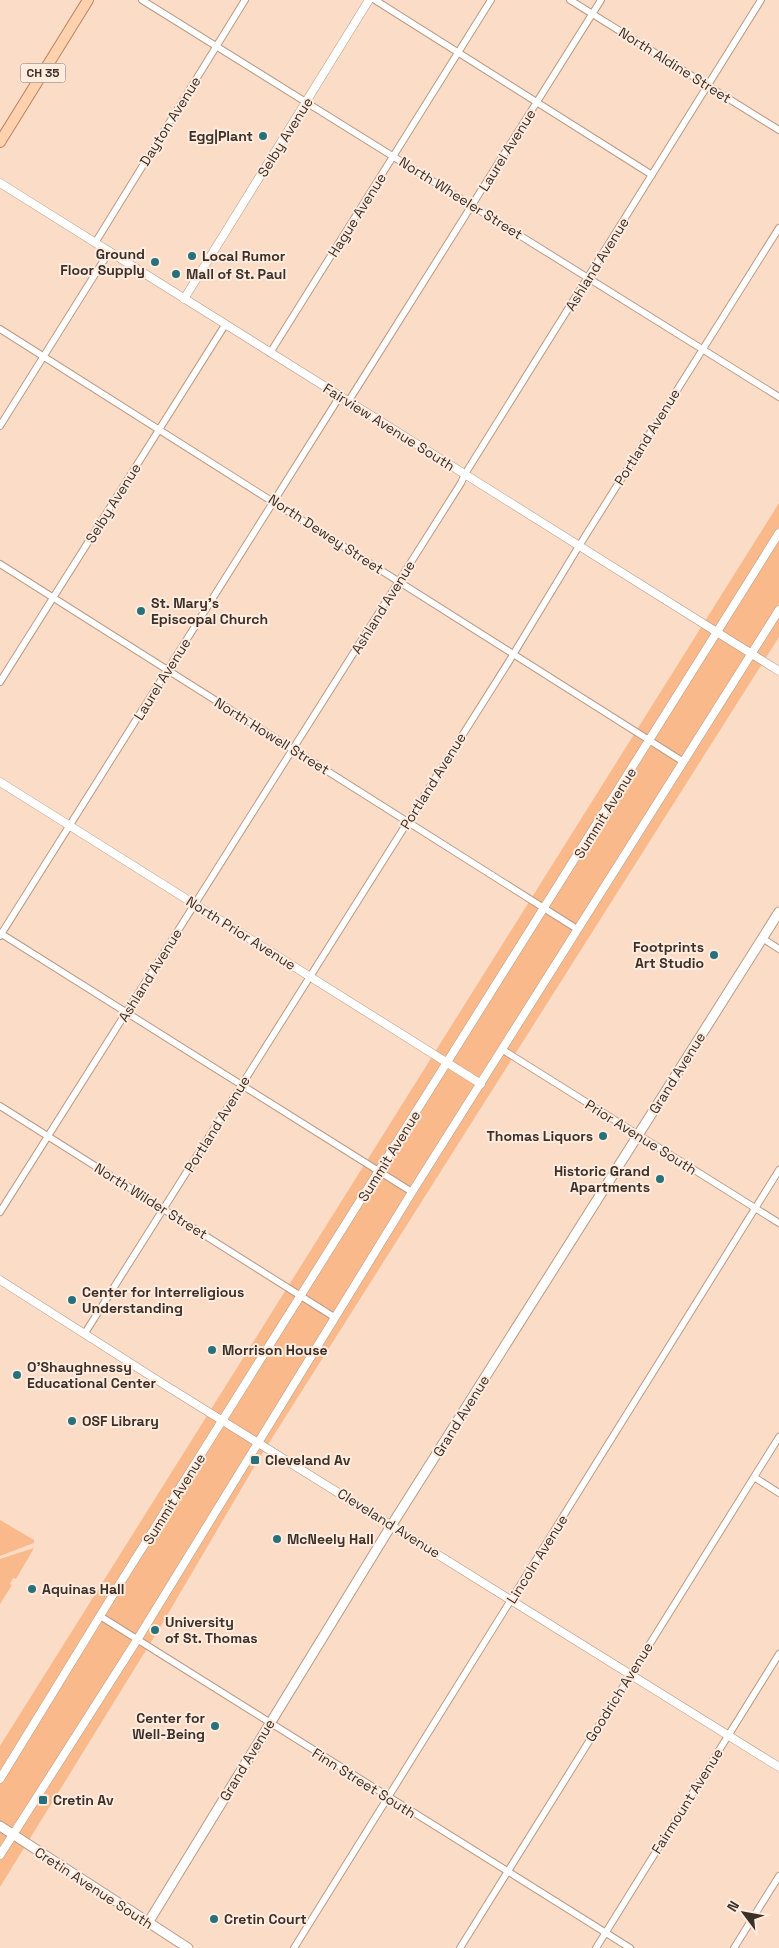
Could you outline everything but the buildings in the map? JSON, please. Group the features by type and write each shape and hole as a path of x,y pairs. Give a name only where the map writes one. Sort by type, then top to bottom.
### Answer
{"main road":[{"name":"CH 35","path":"0,142 88,0"},
{"name":"Grand Avenue","path":"148,1923 392,1525 779,912"},
{"name":"Cretin Avenue South","path":"0,1826 188,1948"}],"street":[{"name":"North Wheeler Street","path":"142,0 307,101 779,397"},
{"name":"Dayton Avenue","path":"94,243 245,0"},
{"name":"Selby Avenue","path":"184,299 369,0"},
{"path":"375,0 652,175"},
{"name":"Hague Avenue","path":"270,353 491,0"},
{"name":"North Aldine Street","path":"570,0 779,130"},
{"name":"Laurel Avenue","path":"348,402 601,0"},
{"name":"Ashland Avenue","path":"0,1212 461,483 464,474 709,86 761,0"},
{"name":"Fairview Avenue South","path":"0,183 779,671"},
{"name":"Portland Avenue","path":"85,1333 408,822 779,228"},
{"path":"0,426 45,357 109,252"},
{"name":"Selby Avenue","path":"0,682 225,325"},
{"name":"North Dewey Street","path":"0,329 682,761"},
{"name":"Laurel Avenue","path":"0,935 340,396"},
{"name":"Summit Avenue","path":"0,1779 100,1616 779,533"},
{"name":"North Howell Street","path":"0,564 578,929"},
{"path":"0,1855 138,1640 334,1317 503,1050 682,761 779,610"},
{"name":"North Prior Avenue","path":"0,782 481,1084"},
{"path":"0,935 412,1192"},
{"path":"762,938 779,949"},
{"name":"Prior Avenue South","path":"503,1050 779,1223"},
{"name":"North Wilder Street","path":"0,1106 301,1298 334,1317"},
{"name":"Lincoln Avenue","path":"294,1948 779,1170"},
{"name":"Cleveland Avenue","path":"0,1280 779,1767"},
{"name":"Goodrich Avenue","path":"460,1948 779,1437"},
{"path":"754,1477 779,1493"},
{"name":"Finn Street South","path":"100,1616 630,1948"},
{"name":"Fairmount Avenue","path":"596,1948 779,1654"},
{"path":"734,1948 779,1876"}],"shaded area":[{"path":"779,503 779,637 260,1457 159,1629 0,1887 0,1746"},
{"path":"0,1520 34,1540 34,1543 0,1556"},
{"path":"34,1548 16,1579 13,1578 10,1584 12,1585 0,1604 0,1559"}],"place":[{"name":"Egg|Plant","path":"263,136"},
{"name":"Local Rumor","path":"192,256"},
{"name":"Ground Floor Supply","path":"155,262"},
{"name":"Mall of St. Paul","path":"176,274"},
{"name":"St. Mary's Episcopal Church","path":"141,611"},
{"name":"Footprints Art Studio","path":"714,955"},
{"name":"Thomas Liquors","path":"603,1136"},
{"name":"Historic Grand Apartments","path":"660,1179"},
{"name":"Center for Interreligious Understanding","path":"72,1300"},
{"name":"Morrison House","path":"212,1350"},
{"name":"O'Shaughnessy Educational Center","path":"17,1375"},
{"name":"OSF Library","path":"72,1421"},
{"name":"Cleveland Av","path":"255,1460"},
{"name":"McNeely Hall","path":"277,1539"},
{"name":"Aquinas Hall","path":"32,1589"},
{"name":"University of St. Thomas","path":"155,1630"},
{"name":"Center for Well-Being","path":"215,1726"},
{"name":"Cretin Av","path":"43,1800"},
{"name":"Cretin Court","path":"214,1919"}]}
